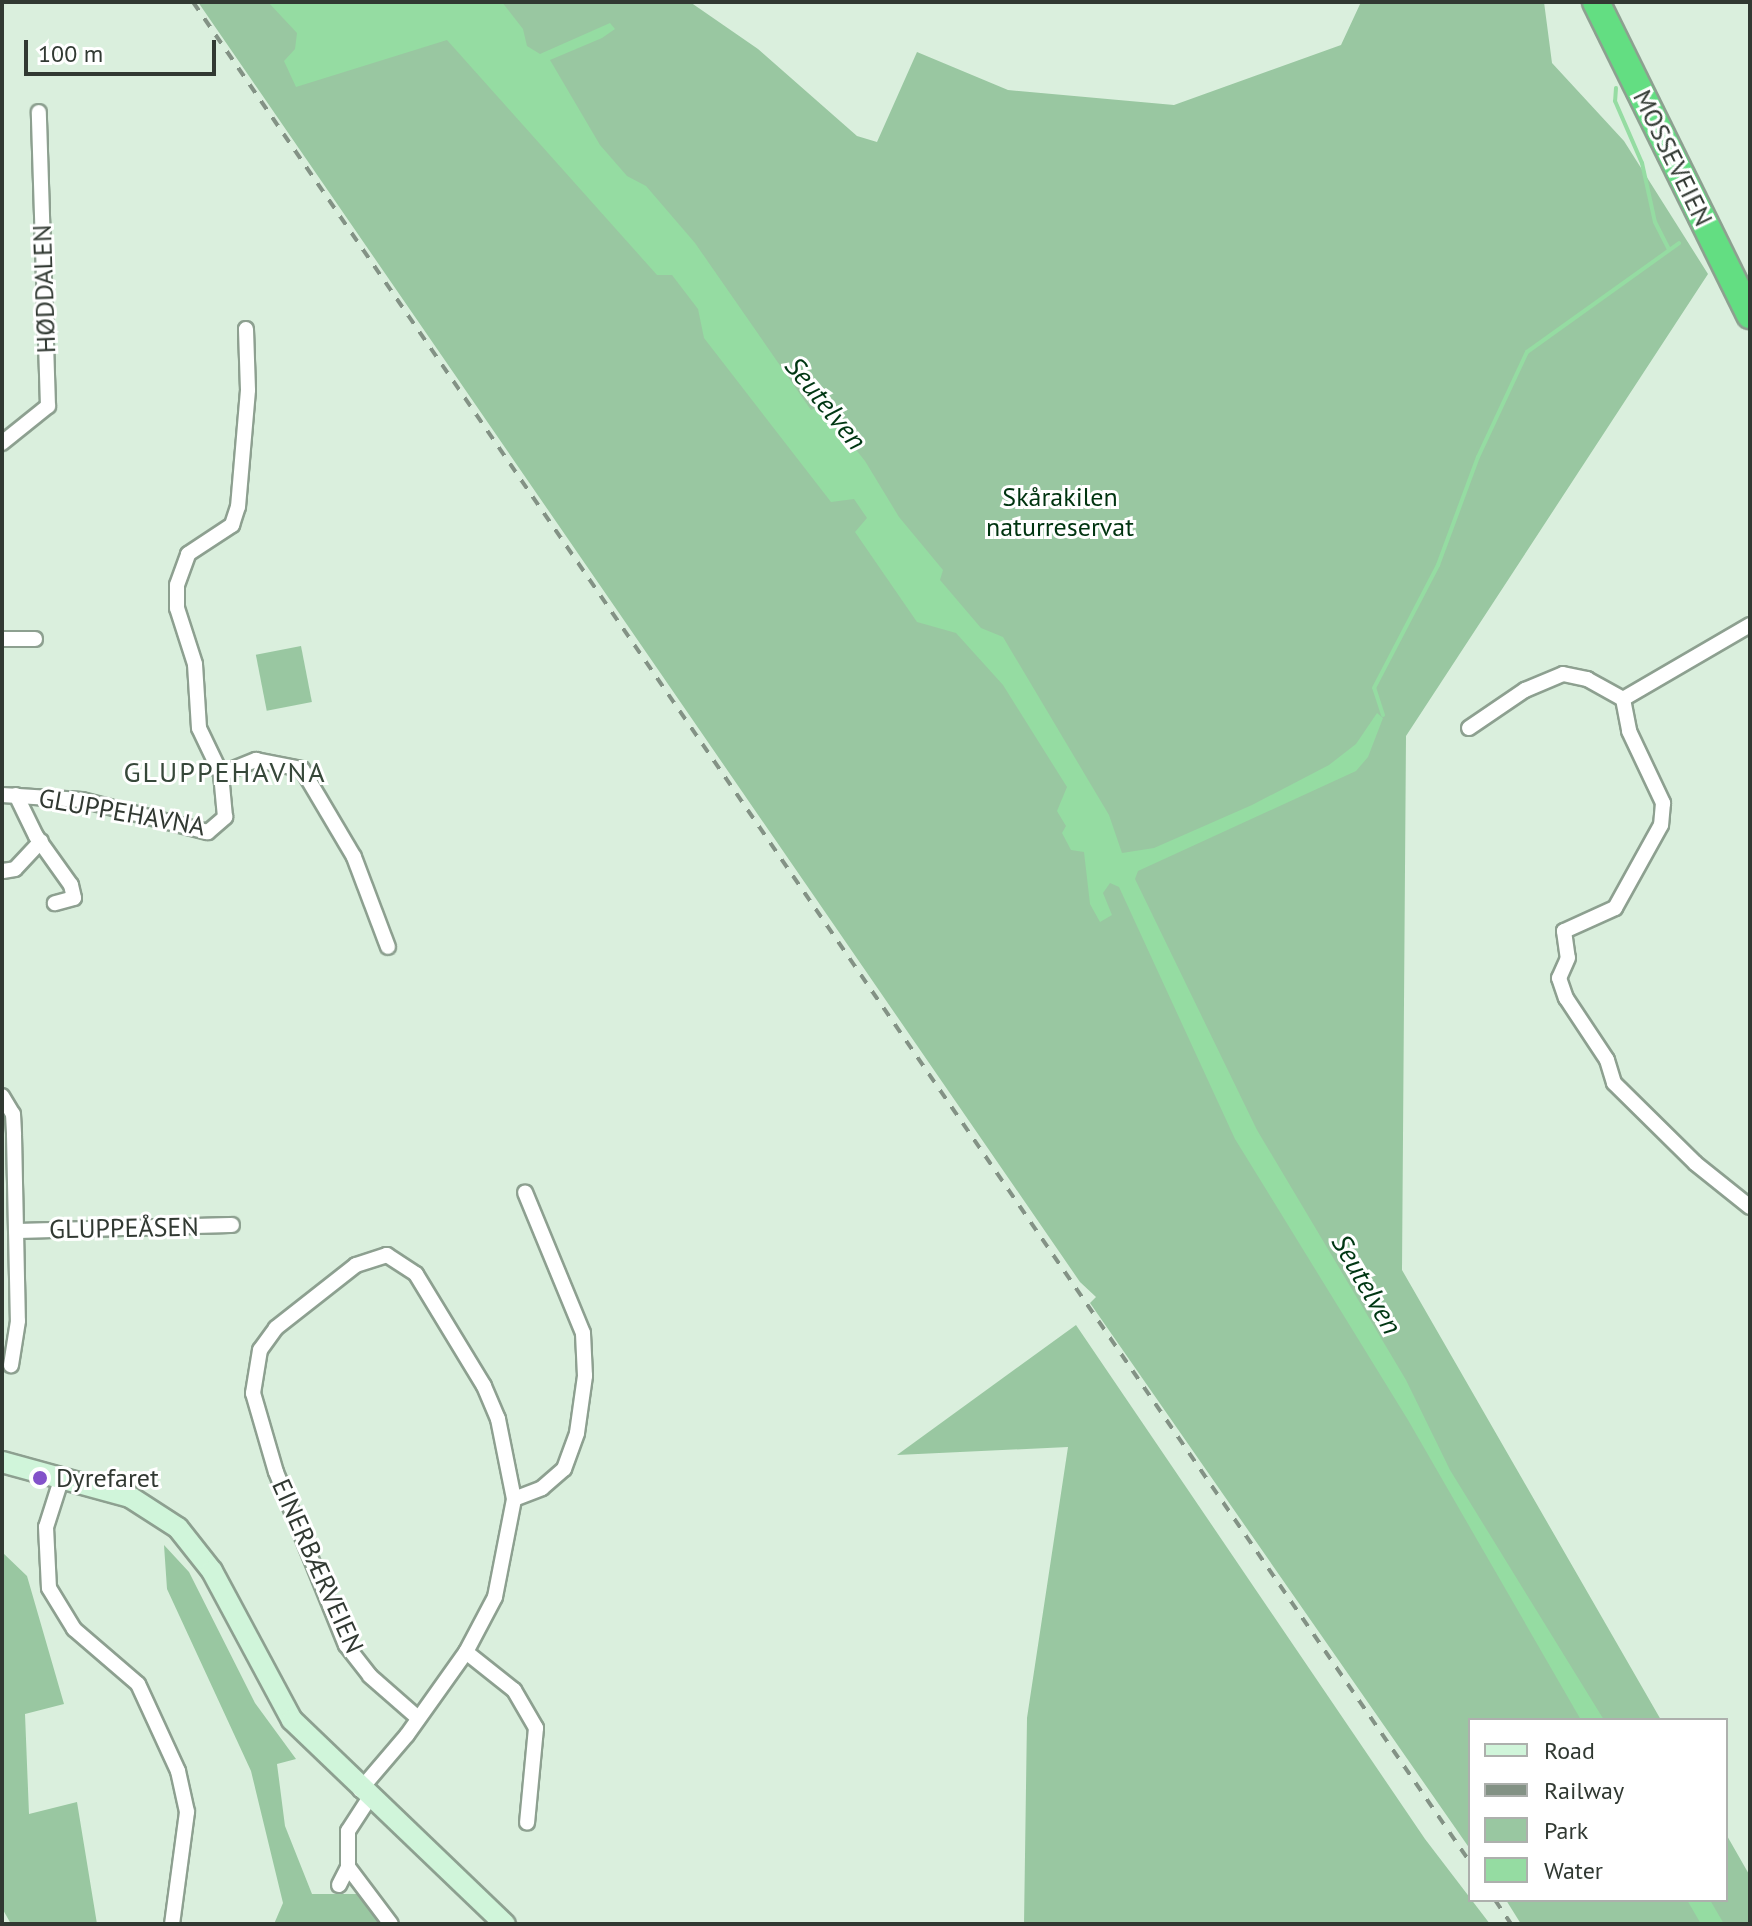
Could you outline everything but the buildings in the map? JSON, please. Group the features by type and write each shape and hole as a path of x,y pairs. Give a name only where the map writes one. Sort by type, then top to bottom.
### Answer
{"highway":[{"name":"MOSSEVEIEN","path":"1596,2 1750,315"}],"street":[{"name":"HØDDALEN","path":"2,443 48,406 39,112"},
{"name":"GLUPPEHAVNA","path":"9,795 82,800 208,832 225,817 221,774 199,728 195,664 177,608 177,585 188,554 232,525 238,507 248,390 246,329"},
{"path":"1623,699 1750,625"},
{"path":"2,639 35,639"},
{"path":"1469,728 1525,690 1563,674 1587,679 1623,699"},
{"path":"1623,699 1629,731 1663,803 1661,825 1615,908 1564,931 1568,958 1559,978 1566,998 1607,1060 1614,1083 1695,1163 1750,1207"},
{"path":"221,774 256,760 302,769 354,857 388,947"},
{"name":"GLUPPEHAVNA","path":"9,795 64,869 74,893 70,901 55,903"},
{"name":"GLUPPEHAVNA","path":"3,871 15,869 41,841"},
{"path":"2,1096 13,1114 18,1321 11,1365"},
{"path":"339,1885 348,1867 348,1831 365,1795 466,1652 495,1597 514,1499 542,1488 564,1469 577,1433 585,1376 583,1333 525,1192"},
{"name":"GLUPPEÅSEN","path":"16,1231 232,1225"},
{"name":"EINERBÆRVEIEN","path":"418,1718 370,1676 346,1645 276,1472 253,1393 260,1350 276,1328 356,1265 387,1255 416,1274 484,1386 498,1419 514,1499"},
{"path":"2,1462 130,1497 178,1528 212,1571 274,1694 312,1744 505,1924"},
{"path":"62,1477 46,1527 49,1588 74,1629 138,1684 178,1771 187,1812 172,1924"},
{"path":"466,1652 514,1690 536,1728 527,1823"},
{"path":"348,1867 391,1924"}],"green space":[{"name":"Skårakilen naturreservat","path":"198,2 690,2 758,49 857,136 877,142 917,52 1008,90 1174,105 1341,45 1361,2 1544,2 1552,63 1624,141 1708,274 1406,736 1402,1270 1660,1718 1468,1718 1468,1846 1090,1303 1096,1297 1080,1282"},
{"path":"301,646 312,702 267,711 256,655"},
{"path":"1076,1325 1425,1839 1468,1895 1468,1902 1473,1902 1490,1924 1024,1924 1027,1718 1068,1447 897,1455"},
{"path":"164,1545 189,1572 255,1703 296,1759 277,1764 285,1826 312,1894 361,1894 386,1924 274,1924 283,1903 251,1771 167,1589"},
{"path":"2,1552 27,1576 64,1704 25,1714 29,1814 77,1802 97,1924 11,1924 2,1908"},
{"path":"1728,1838 1750,1876 1750,1924 1521,1924 1507,1902 1728,1902"}],"water":[{"path":"268,2 502,2 523,29 527,46 540,54 610,23 615,29 602,38 550,60 600,145 627,176 646,186 695,243 811,410 821,406 865,461 899,517 943,570 940,580 981,628 1003,637 1109,815 1122,853 1154,848 1252,805 1329,765 1356,744 1377,713 1383,718 1368,757 1356,771 1138,871 1135,879 1257,1130 1406,1380 1450,1470 1603,1718 1580,1718 1408,1420 1235,1139 1119,887 1110,883 1103,893 1112,915 1100,922 1090,904 1084,852 1071,850 1062,833 1066,826 1057,811 1067,787 1003,685 956,633 917,622 855,532 867,518 854,499 831,502 704,338 698,309 672,275 657,275 447,40 296,87 284,61 295,49 297,33"},
{"path":"1688,1902 1711,1902 1724,1924 1701,1924"}],"waterway":[{"path":"1616,88 1615,101 1642,163 1655,222 1669,249"},
{"path":"1383,715 1374,688 1438,565 1478,457 1527,352 1679,243"}],"railway":[{"path":"193,2 1468,1859"},
{"path":"1496,1902 1511,1924"}],"place":[{"name":"Dyrefaret","path":"40,1478"}],"district":[{"name":"GLUPPEHAVNA","path":"225,772"}],"water label":[{"name":"Seutelven","path":"826,403"},
{"name":"Seutelven","path":"1367,1284"}]}
